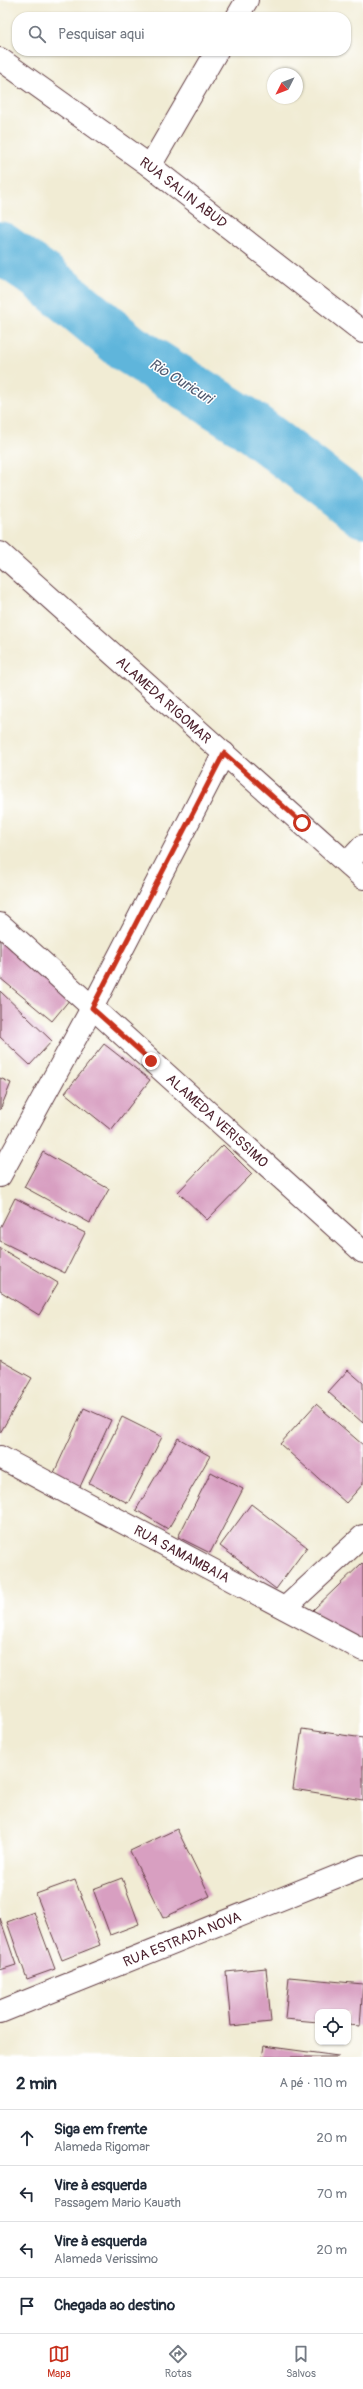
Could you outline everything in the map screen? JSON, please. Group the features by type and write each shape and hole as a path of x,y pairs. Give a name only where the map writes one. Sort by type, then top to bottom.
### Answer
{"street":[{"path":"241,12 248,0"},
{"path":"150,166 214,56"},
{"name":"RUA SALIN ABUD","path":"0,59 150,166 363,332"},
{"name":"ALAMEDA RIGOMAR","path":"1,558 224,753 363,878"},
{"path":"0,1176 92,1008 224,753"},
{"path":"348,863 363,846"},
{"name":"ALAMEDA VERISSIMO","path":"0,924 363,1252"},
{"name":"RUA SAMAMBAIA","path":"0,1457 363,1650"},
{"path":"285,1608 363,1536"},
{"name":"RUA ESTRADA NOVA","path":"0,2012 363,1866"}],"building":[{"path":"0,936 75,993 52,1021 0,978"},
{"path":"0,991 52,1041 30,1065 0,1037"},
{"path":"104,1044 150,1080 111,1130 65,1093"},
{"path":"0,1078 11,1083 0,1110"},
{"path":"223,1145 252,1174 207,1220 178,1192"},
{"path":"43,1152 109,1189 90,1223 24,1187"},
{"path":"15,1198 85,1233 65,1273 0,1241 0,1228"},
{"path":"0,1248 58,1283 39,1315 0,1291"},
{"path":"0,1360 32,1378 0,1433"},
{"path":"348,1370 363,1383 363,1423 328,1392"},
{"path":"316,1404 363,1445 363,1484 346,1503 280,1444"},
{"path":"84,1408 111,1420 79,1489 52,1477"},
{"path":"122,1417 162,1437 128,1503 89,1483"},
{"path":"178,1438 210,1456 168,1529 136,1510"},
{"path":"211,1472 243,1489 210,1553 178,1537"},
{"path":"251,1504 307,1547 276,1589 220,1546"},
{"path":"362,1563 363,1639 337,1634 313,1610"},
{"path":"302,1729 363,1738 363,1800 293,1789"},
{"path":"177,1829 210,1896 163,1918 130,1851"},
{"path":"122,1878 139,1924 110,1935 93,1889"},
{"path":"75,1880 100,1945 62,1960 36,1894"},
{"path":"34,1912 55,1969 27,1979 7,1922"},
{"path":"0,1918 16,1965 0,1970"},
{"path":"266,1968 271,2022 231,2026 226,1972"},
{"path":"289,1977 363,1984 360,2026 351,2025 351,2009 315,2009 315,2022 285,2019"},
{"path":"264,2046 338,2056 338,2057 262,2057"}],"waterway":[{"name":"Rio Ouricuri","path":"0,247 41,276 128,348 245,422 363,512"}],"route":[{"path":"151,1061 92,1008 224,753 302,823"}]}
